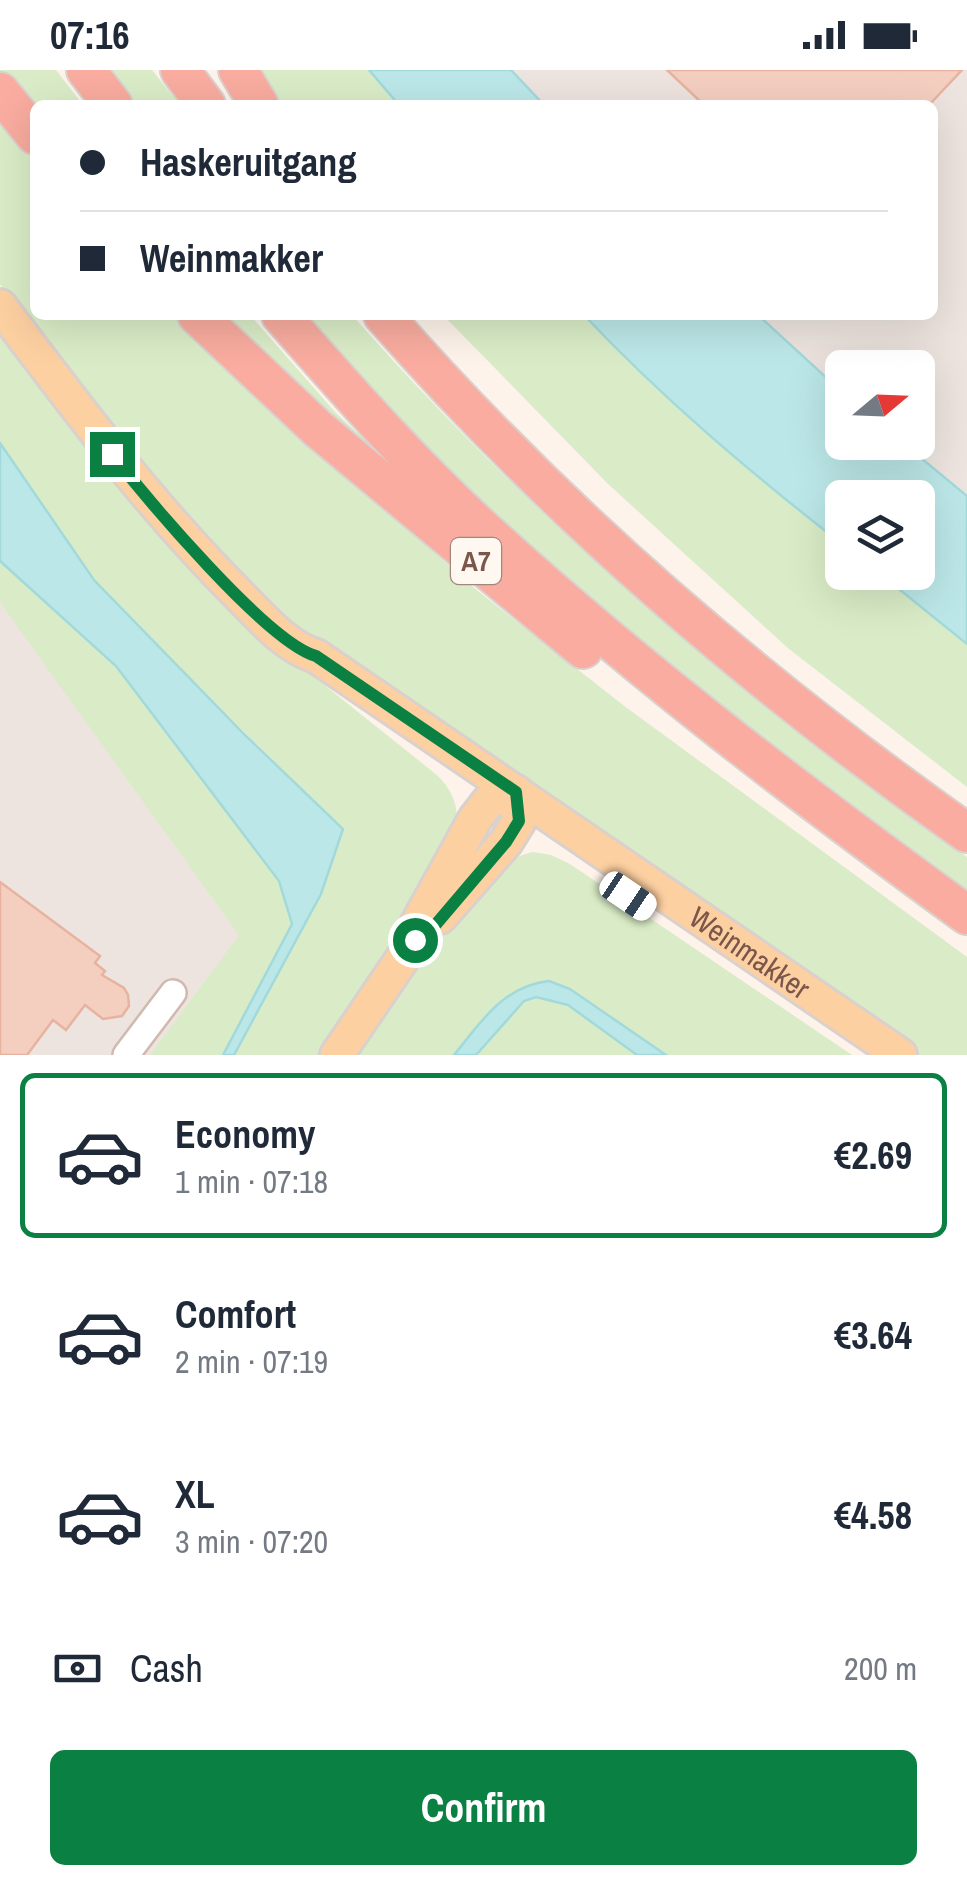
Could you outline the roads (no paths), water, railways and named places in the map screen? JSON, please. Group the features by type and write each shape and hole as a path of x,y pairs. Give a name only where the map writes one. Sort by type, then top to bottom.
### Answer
{"highway":[{"path":"86,70 110,100"},
{"path":"180,70 202,100"},
{"path":"238,70 256,100"},
{"path":"0,92 30,129"},
{"name":"A7","path":"203,320 317,428 592,656 654,705 777,776"},
{"name":"A7","path":"285,320 354,398 494,540 777,776 967,915"},
{"path":"387,320 548,489 740,660 882,773 967,834"},
{"path":"417,320 548,489"}],"main road":[{"name":"Weinmakker","path":"0,306 152,504 242,598 301,652 316,656 508,804 866,1055"},
{"name":"Weinmakker","path":"508,804 900,1055"},
{"path":"337,1055 415,940 426,936 506,842 508,804"}],"lane":[{"path":"126,1055 172,993"}],"water":[{"path":"369,70 511,70 539,100 395,100"},
{"path":"589,320 763,320 825,376 825,460 924,460 967,496 967,644 900,590 935,590 935,480 825,480 825,530 708,434"},
{"path":"0,443 94,580 343,829 321,894 234,1055 223,1055 292,924 279,881 116,666 0,561"},
{"path":"549,981 570,989 666,1055 637,1055 568,1005 536,997 524,1001 476,1055 454,1055 506,998 533,984"}]}
